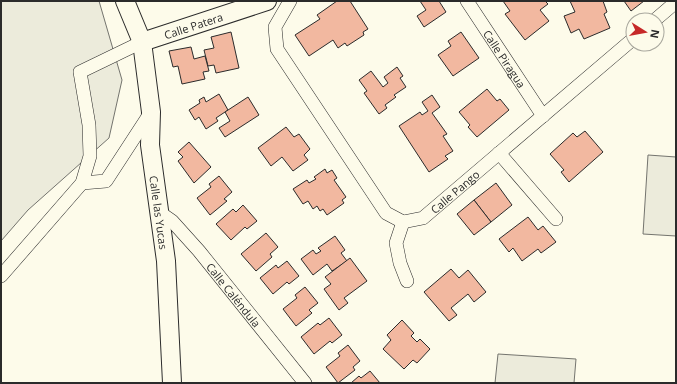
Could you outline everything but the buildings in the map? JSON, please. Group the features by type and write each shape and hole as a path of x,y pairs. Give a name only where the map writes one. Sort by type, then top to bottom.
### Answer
{"street":[{"name":"Calle las Yucas","path":"125,1 142,42 151,112 150,145 158,212 166,261 172,383"},
{"name":"Calle Patera","path":"142,42 267,1"},
{"path":"290,1 275,27 277,49 386,213 402,222 396,243 400,263 407,281"},
{"name":"Calle Piragua","path":"468,1 543,116"},
{"path":"664,12 676,2"},
{"path":"1,276 82,183 90,156 89,125 80,72 142,42"},
{"name":"Calle Pango","path":"402,222 423,218 625,46"},
{"path":"82,183 106,181 151,112"},
{"path":"499,153 556,218"},
{"name":"Calle Caléndula","path":"158,212 172,221 199,251 305,383"}],"shaded area":[{"path":"1,1 99,1 122,80 109,138 28,210 1,241"},
{"path":"648,155 676,157 676,236 643,234"},
{"path":"498,354 576,359 574,383 495,383"}]}
